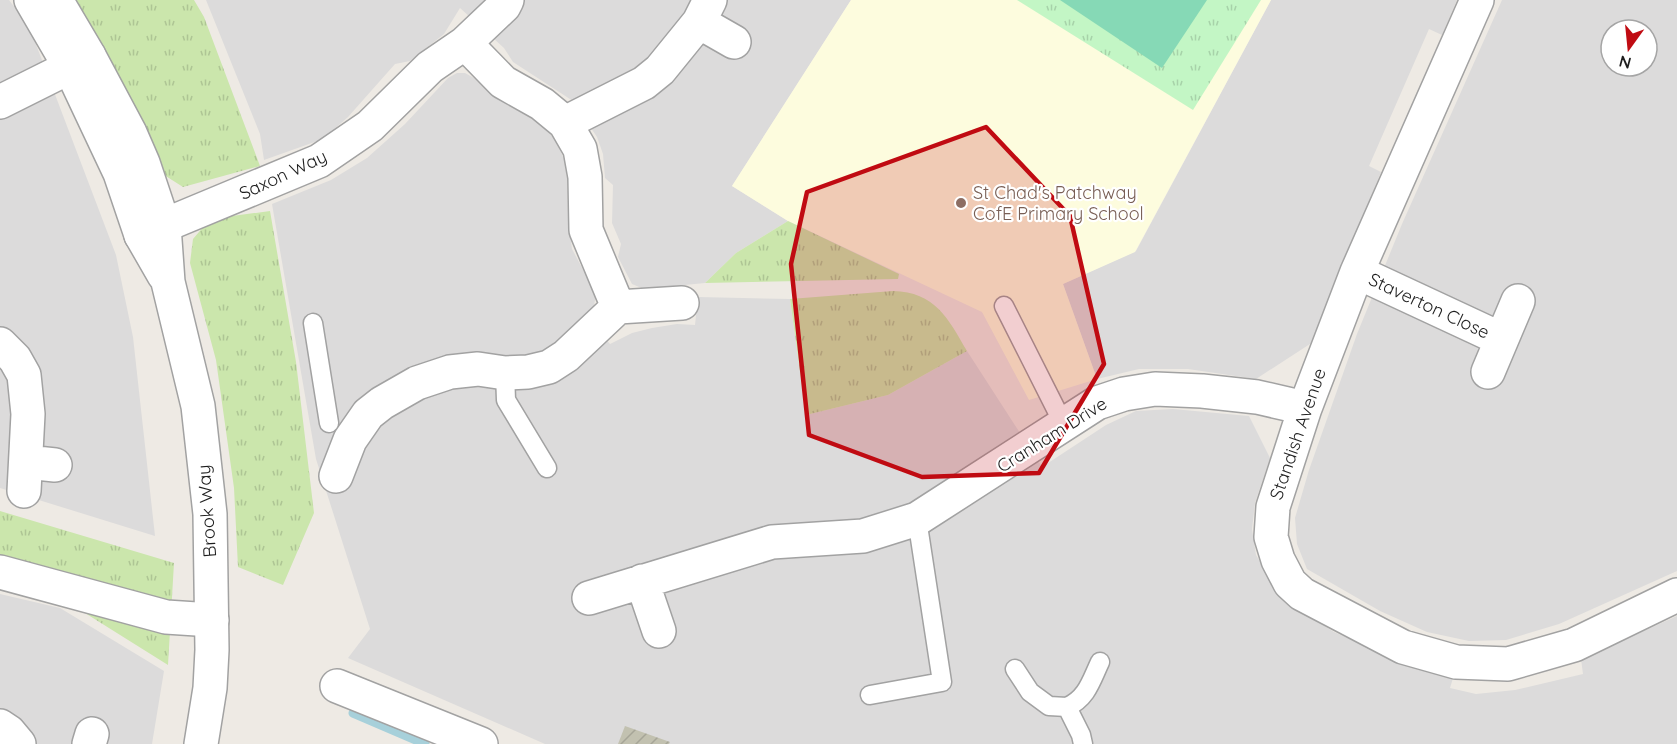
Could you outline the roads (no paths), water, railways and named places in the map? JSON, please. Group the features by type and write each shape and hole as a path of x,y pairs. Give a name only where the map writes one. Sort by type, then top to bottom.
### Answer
{"street":[{"name":"Brook Way","path":"31,0 80,62 130,133 143,163 152,231 168,282 198,406 210,514 212,620 210,688 201,744"},
{"name":"Brook Way","path":"56,0 80,62"},
{"name":"Saxon Way","path":"152,231 319,161 370,126 430,67 465,43 504,6 507,0"},
{"name":"Standish Avenue","path":"1477,0 1357,272 1305,408 1273,507 1271,537 1278,560 1290,583 1302,594 1402,647 1456,662 1508,664 1574,645 1677,595"},
{"path":"565,123 644,83 660,70 705,11 734,42"},
{"path":"465,43 503,82 542,104 565,123 580,149 585,177 586,230 618,307"},
{"path":"0,102 80,62"},
{"name":"Staverton Close","path":"1357,272 1501,339"},
{"name":"Staverton Close","path":"1488,372 1518,302"},
{"path":"336,476 340,431 417,383 450,372 478,369 505,373 528,372 549,367 566,356 618,307 682,303"},
{"path":"0,344 15,359 24,375 35,473"},
{"name":"Cranham Drive","path":"589,598 772,542 863,536 917,519 1097,403 1124,394 1155,389 1202,391 1257,397 1305,408"},
{"path":"0,572 166,617 212,620"},
{"path":"642,581 659,632"},
{"path":"342,693 481,744"},
{"path":"0,726 9,732 19,744"}],"lane":[{"path":"1004,306 1064,425"},
{"path":"313,323 340,431"},
{"path":"505,373 506,400 547,468"},
{"path":"870,694 942,682 917,519"},
{"path":"1015,669 1030,692 1049,706 1067,707 1078,703 1086,693 1100,662"},
{"path":"1067,707 1083,744"}],"waterway":[{"path":"353,713 425,744"}],"place":[{"name":"St Chad's Patchway CofE Primary School","path":"961,203"}]}
